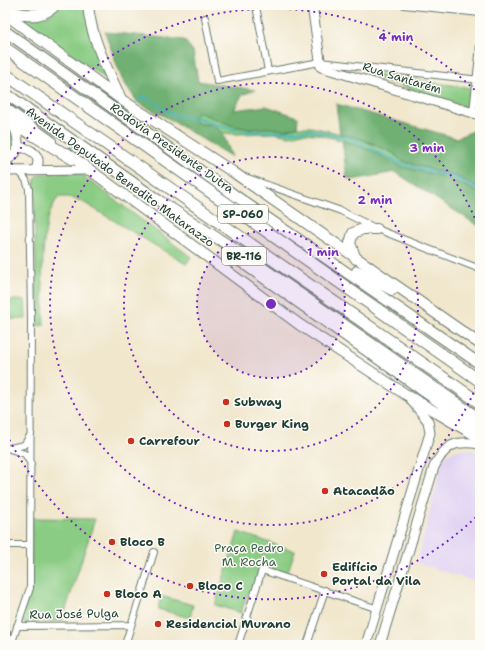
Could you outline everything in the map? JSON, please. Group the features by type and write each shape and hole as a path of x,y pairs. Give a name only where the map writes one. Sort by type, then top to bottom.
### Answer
{"highway":[{"path":"5,9 20,14 34,15 46,12 55,5"},
{"name":"Rodovia Presidente Dutra","path":"5,48 480,381"},
{"name":"SP-060","path":"5,74 480,404"},
{"path":"8,121 74,159"}],"main road":[{"path":"88,5 90,24 98,50 122,100"},
{"path":"312,5 320,62"},
{"path":"5,14 122,100 233,172 480,344"},
{"name":"Rodovia Presidente Dutra","path":"5,31 480,364"},
{"name":"Rua Santarém","path":"320,62 321,67 476,113"},
{"name":"BR-116","path":"5,93 158,200 253,262 480,419"},
{"name":"Avenida Deputado Benedito Matarazzo","path":"5,108 300,325 405,394 480,438"},
{"path":"5,160 14,155 18,147 17,135 8,121"},
{"path":"18,147 29,149 36,154 38,162 35,171"},
{"path":"5,171 89,170"},
{"path":"158,200 272,285 480,431"},
{"path":"356,259 350,243 353,233 363,229 377,229"},
{"path":"304,242 369,278 414,299"},
{"path":"366,645 378,610 430,433 428,421 419,408 405,394"},
{"path":"380,645 434,467 442,452 453,445 465,443 480,444"},
{"path":"378,610 387,622"}],"street":[{"path":"404,5 480,13"},
{"path":"256,6 268,71"},
{"path":"205,18 217,81 320,62 478,80"},
{"path":"476,113 480,45"},
{"path":"11,645 30,588 31,391 29,189 26,180 20,172"},
{"path":"233,172 340,211 377,229 480,269"},
{"path":"8,449 24,444 31,433"},
{"path":"8,449 24,454 31,464"},
{"path":"5,545 30,545"},
{"path":"125,645 154,552"},
{"path":"238,645 262,570 325,590 378,610"},
{"path":"307,645 325,590"},
{"name":"Rua José Pulga","path":"17,626 131,625"}],"shaded area":[{"path":"463,449 480,451 480,583 417,563 443,458 448,453"}],"green space":[{"path":"62,5 86,5 111,82 18,17 49,15"},
{"path":"105,32 184,40 193,51 198,81 255,90 242,95 234,110 266,106 298,117 297,127 284,130 269,128 249,129 233,126 198,112 194,118 199,124 213,126 222,133 232,157 164,116 138,103 122,79"},
{"path":"378,74 471,88 470,108 377,78"},
{"path":"336,104 456,138 478,129 480,121 480,155 478,162 480,163 480,188 458,177 402,161 393,153 374,144 355,137 340,134"},
{"path":"198,111 233,126 249,129 269,128 284,130 297,127 311,127 355,137 393,153 402,161 458,177 480,188 480,194 468,187 441,176 402,167 353,143 316,134 303,133 289,136 275,133 222,133 216,127 209,124 199,124 194,118"},
{"path":"5,125 11,130 14,141 13,148 5,154"},
{"path":"342,140 372,151 402,167 441,176 468,187 480,194 480,225 477,225 395,172 352,180 347,178"},
{"path":"78,172 191,257 186,264 83,202 69,197 59,197 52,208 47,222 44,239 44,325 37,326 35,179 41,174"},
{"path":"5,300 25,300 26,319 5,319"},
{"path":"32,518 95,519 62,621 20,623 31,588"},
{"name":"Praça Pedro M. Rocha","path":"238,532 295,551 287,574 262,566 252,597 247,595 241,613 215,605"},
{"path":"161,596 193,605 190,618 158,609"}],"waterway":[{"path":"139,102 143,96 172,114 188,118 198,118 223,127 242,131 283,132 309,130 353,139 402,164 456,178 480,191"}],"place":[{"name":"Subway","path":"226,402"},
{"name":"Burger King","path":"227,424"},
{"name":"Carrefour","path":"131,441"},
{"name":"Atacadão","path":"325,491"},
{"name":"Bloco B","path":"112,542"},
{"name":"Edifício Portal da Vila","path":"324,574"},
{"name":"Bloco C","path":"190,586"},
{"name":"Bloco A","path":"107,594"},
{"name":"Residencial Murano","path":"158,624"}]}
